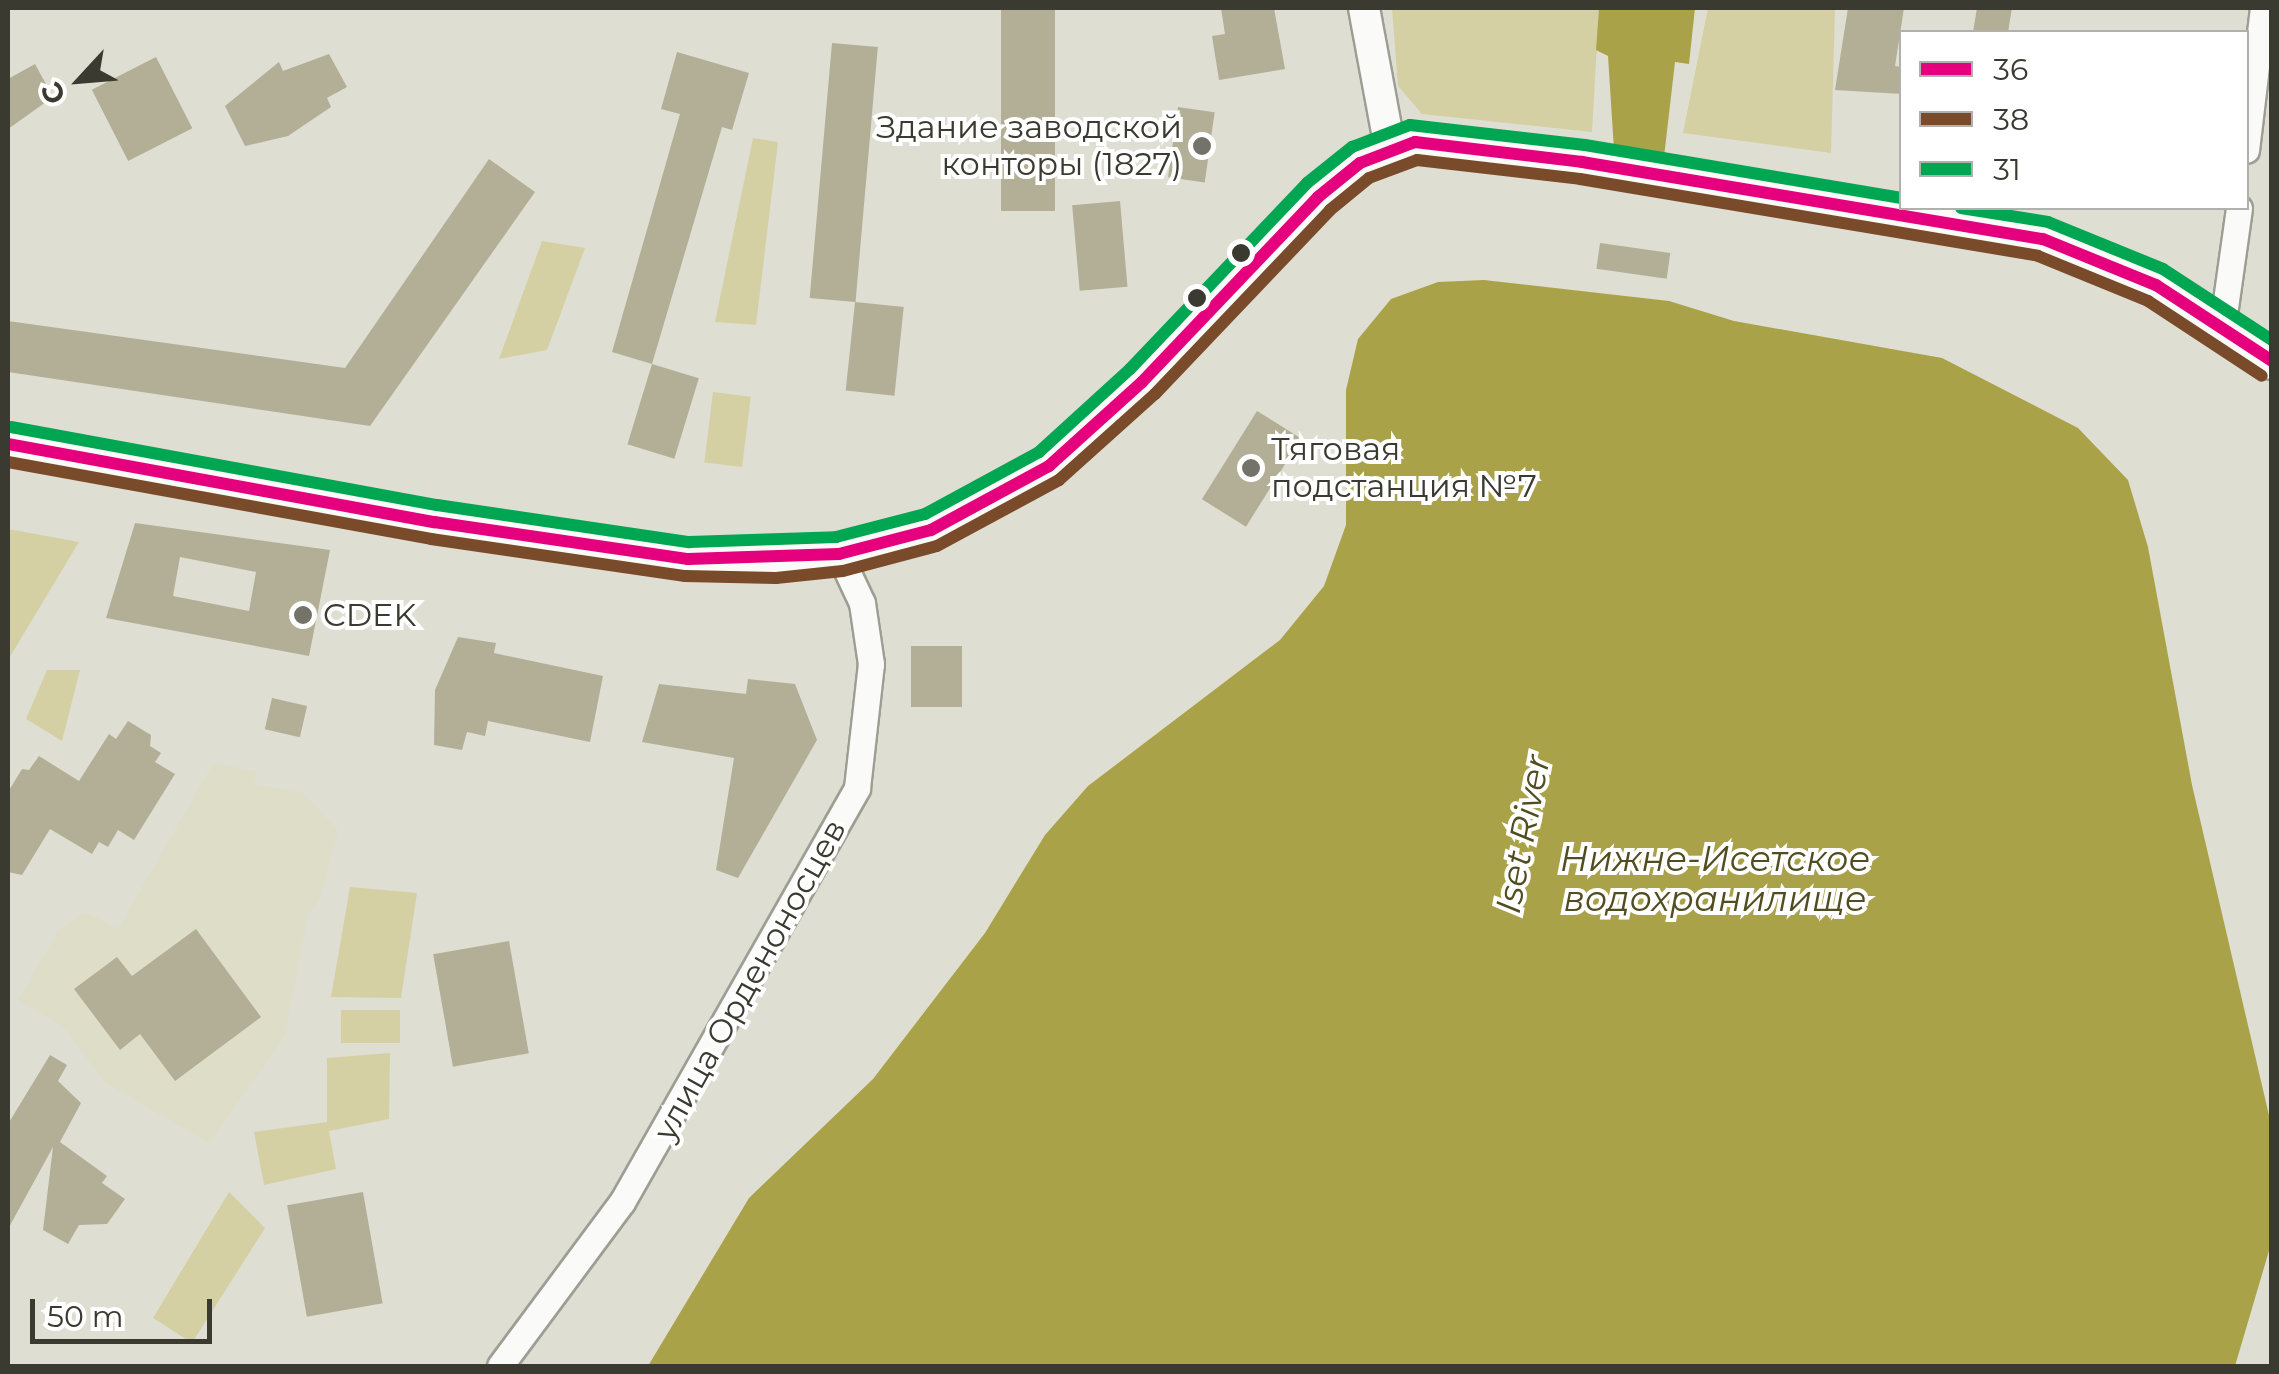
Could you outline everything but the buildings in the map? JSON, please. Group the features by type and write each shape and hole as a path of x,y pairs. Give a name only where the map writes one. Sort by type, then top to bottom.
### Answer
{"main road":[{"path":"8,444 434,522 688,559 838,554 931,530 1049,466 1142,382 1318,197 1390,148 1415,142 1582,162 2043,239 2156,285 2272,361"}],"street":[{"path":"1364,8 1390,148"},
{"path":"2249,125 2263,8"},
{"path":"2222,329 2239,210"},
{"name":"улица Орденоносцев","path":"500,1366 641,1172 858,788 872,664 862,603 838,554"}],"shaded area":[{"path":"1392,8 1599,8 1592,132 1422,114 1398,86"},
{"path":"1708,8 1835,8 1831,153 1683,133"},
{"path":"753,138 778,142 756,325 715,322"},
{"path":"542,241 585,248 547,350 499,359"},
{"path":"713,392 751,397 742,467 704,462"},
{"path":"8,529 79,542 8,660"},
{"path":"47,670 80,670 62,741 26,719"},
{"path":"214,762 257,772 254,785 303,792 338,831 320,899 308,914 285,1036 209,1143 103,1081 66,1029 18,1000 59,930 85,912 118,929"},
{"path":"350,887 417,893 401,998 331,997"},
{"path":"341,1010 400,1010 400,1043 341,1043"},
{"path":"390,1053 389,1119 329,1131 336,1169 264,1185 254,1132 327,1122 327,1058"},
{"path":"229,1192 265,1228 192,1343 153,1318"}],"water":[{"path":"1599,8 1695,8 1689,64 1675,62 1664,157 1614,150 1608,56 1596,50"},
{"name":"Нижне-Исетское водохранилище","path":"1484,280 1669,301 1734,321 1942,358 2078,428 2128,480 2148,547 2192,785 2271,1124 2271,1244 2235,1366 648,1366 749,1198 873,1079 985,933 1045,835 1088,786 1280,640 1324,586 1346,525 1346,390 1358,339 1391,299 1438,282"}],"transit line":[{"name":"31","path":"11,427 437,505 689,542 836,537 925,514 1039,452 1130,369 1307,183 1352,147 1410,125 1585,145 1899,197"},
{"name":"36","path":"8,444 434,522 688,559 839,554 931,530 1049,466 1142,382 1318,197 1360,163 1415,142 1582,162 2043,239 2156,285 2272,361"},
{"name":"38","path":"8,462 431,539 685,576 776,578 843,571 937,546 1059,480 1155,394 1330,210 1369,178 1417,160 1580,179 2038,256 2148,301 2262,376"},
{"name":"31","path":"1973,210 2048,222 2163,269 2272,340"}],"place":[{"name":"Здание заводской конторы (1827)","path":"1202,146"},
{"name":"Тяговая подстанция №7","path":"1251,468"},
{"name":"CDEK","path":"303,615"}],"water label":[{"name":"Iset River","path":"1523,834"}]}
